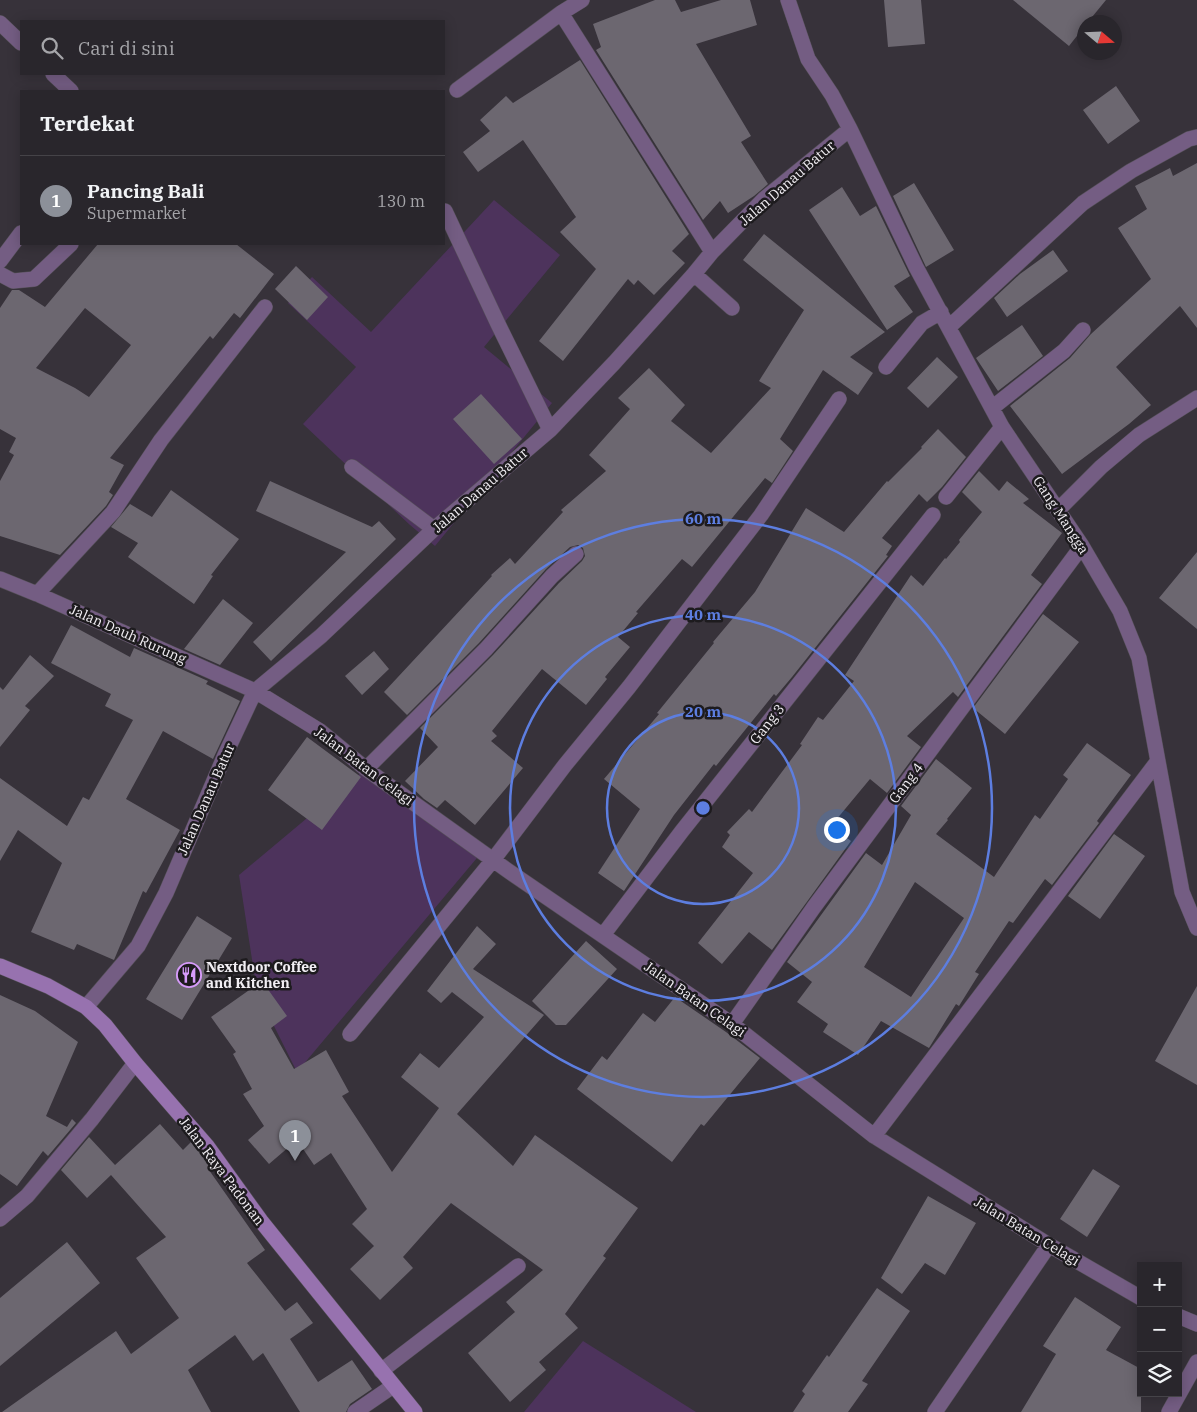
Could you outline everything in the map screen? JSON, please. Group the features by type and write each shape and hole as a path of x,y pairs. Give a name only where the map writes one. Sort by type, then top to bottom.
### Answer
{"main road":[{"name":"Jalan Raya Padonan","path":"0,966 48,986 86,1006 105,1025 207,1146 261,1222 415,1412"}],"street":[{"path":"457,90 561,13 582,0"},
{"path":"788,0 808,59 832,95 850,129"},
{"path":"561,13 712,252"},
{"path":"0,22 20,42"},
{"path":"54,75 70,90"},
{"name":"Jalan Danau Batur","path":"86,1006 138,946 166,893 255,690 321,636 434,529 550,430 614,363 712,252 764,199 850,129"},
{"name":"Gang Mangga","path":"850,129 916,267 1002,427 1082,546 1120,611 1139,658 1182,892 1197,928"},
{"path":"949,327 1083,202 1131,171 1189,139 1197,137"},
{"path":"445,211 550,430"},
{"path":"0,261 20,234"},
{"path":"0,274 14,281 34,279 70,245"},
{"path":"694,274 732,308"},
{"path":"37,594 114,512 161,440 265,307"},
{"path":"886,367 922,323 941,312"},
{"path":"992,408 1064,351 1083,330"},
{"path":"1058,510 1101,467 1139,435 1197,398"},
{"path":"350,1034 493,860 565,764 629,687 761,515 839,399"},
{"path":"946,497 1002,427"},
{"path":"352,467 434,529"},
{"name":"Gang 3","path":"603,936 682,831 932,515"},
{"name":"Gang 4","path":"732,1024 820,899 1082,546"},
{"path":"366,769 486,649 552,576 576,554"},
{"name":"Jalan Dauh Rurung","path":"0,579 255,690"},
{"name":"Jalan Batan Celagi","path":"255,690 320,731 366,769 493,860 732,1024 874,1136 1048,1245 1137,1296"},
{"path":"874,1136 1157,762"},
{"path":"0,1220 27,1196 136,1063"},
{"path":"936,1412 1048,1245"},
{"path":"381,1371 518,1266"},
{"path":"1182,1318 1197,1324"},
{"path":"1169,1412 1197,1362"},
{"path":"355,1412 393,1386"}],"shaded area":[{"path":"494,200 560,255 484,347 552,403 435,546 410,525 303,424 356,367 288,303 312,277 371,332"},
{"path":"368,767 482,852 297,1072 257,992 239,875"},
{"path":"583,1341 696,1412 524,1412"}],"building":[{"path":"655,0 675,0 681,12 721,0 750,0 757,25 696,44 751,136 741,142 768,184 728,213 720,201 703,220 596,50 601,47 593,24"},
{"path":"884,0 921,0 925,44 888,47"},
{"path":"1013,0 1106,0 1094,15 1077,15 1077,36 1069,46"},
{"path":"580,60 689,234 672,251 685,263 654,295 638,280 634,285 628,279 563,361 539,341 596,269 560,232 576,217 523,140 478,172 463,152 490,131 480,120 506,96 513,103"},
{"path":"1116,86 1140,121 1108,144 1083,110"},
{"path":"1197,163 1197,328 1180,306 1116,367 1151,405 1129,424 1062,474 1010,406 1070,358 1091,334 1151,279 1118,228 1147,209 1135,186 1170,168 1173,176"},
{"path":"914,183 954,250 926,267 893,196"},
{"path":"842,187 860,216 876,206 910,276 894,286 913,312 887,330 809,210"},
{"path":"764,234 885,332 850,357 873,373 858,395 823,370 780,439 793,451 772,483 765,478 692,567 682,559 636,612 638,613 618,637 630,647 605,677 607,679 586,705 542,669 492,731 497,736 491,741 523,768 475,825 445,800 437,808 424,799 405,781 438,747 420,728 493,655 559,583 582,561 585,556 583,548 578,545 570,547 546,569 479,643 407,715 384,692 491,575 510,558 515,564 563,512 561,510 606,471 589,455 630,409 618,398 649,368 685,405 671,421 711,453 771,388 759,381 804,310 743,260"},
{"path":"97,245 237,245 274,274 240,318 234,313 213,339 210,336 110,458 124,465 109,492 113,495 106,506 60,555 0,536 0,481 14,455 9,452 16,438 0,429 0,308 12,290 19,290 45,307","holes":["85,308 131,345 89,397 36,368"]},
{"path":"1053,250 1068,271 1007,317 994,298 1020,274"},
{"path":"296,266 328,297 307,320 275,289"},
{"path":"1022,325 1043,356 998,391 976,358"},
{"path":"937,357 958,377 928,408 907,388"},
{"path":"481,394 522,439 494,464 453,419"},
{"path":"938,429 966,457 942,487 927,502 919,494 882,538 892,546 886,555 888,556 792,677 776,696 774,694 716,766 714,764 674,815 624,891 598,873 640,809 604,779 659,714 657,713 755,592 806,508 844,532 887,481 922,448"},
{"path":"979,471 999,491 1007,481 1029,499 1023,503 1062,533 1031,575 1042,584 958,697 953,692 907,736 921,747 887,793 870,779 831,826 851,841 772,950 749,932 722,964 698,943 753,873 722,847 730,835 727,832 749,809 752,812 802,745 800,744 818,717 823,720 854,681 845,675 911,575 923,586 960,542 959,540 982,512 962,492"},
{"path":"270,481 372,527 379,521 396,539 271,661 253,642 346,552 256,511"},
{"path":"171,490 239,539 211,575 213,576 194,604 128,557 138,543 111,527 130,504 152,517"},
{"path":"1197,552 1197,629 1159,598"},
{"path":"223,599 253,623 220,665 184,649"},
{"path":"1043,614 1079,642 1005,734 973,708"},
{"path":"71,625 130,657 134,648 208,681 206,684 240,701 213,759 163,731 126,799 180,830 146,893 143,891 114,960 77,944 74,950 31,932 62,863 18,830 0,861 0,778 67,826 83,797 89,800 133,720 105,706 111,694 51,663"},
{"path":"374,651 389,669 362,695 345,676"},
{"path":"30,655 54,676 25,706 30,710 0,747 0,687 3,690"},
{"path":"307,737 361,777 322,830 268,790"},
{"path":"1087,743 1131,775 1097,821 1099,823 1052,885 1045,879 1013,923 1009,921 975,972 979,974 959,1006 956,1004 929,1048 881,1021 858,1055 823,1032 828,1024 797,1002 812,982 787,962 866,853 882,865 911,815 901,806 936,759 972,788 936,834 994,877 1035,815 1040,819 1068,779 1063,775","holes":["915,882 964,918 911,997 864,967"]},
{"path":"1114,834 1145,856 1100,919 1068,896"},
{"path":"197,916 232,938 182,1020 146,999"},
{"path":"477,926 496,944 473,969 544,1015 457,1114 513,1166 535,1135 638,1208 603,1256 606,1258 565,1314 578,1328 539,1362 546,1370 510,1402 468,1353 515,1312 506,1302 543,1270 451,1203 403,1257 413,1268 380,1300 350,1269 374,1246 352,1224 367,1209 331,1153 314,1165 297,1140 269,1164 248,1140 264,1126 243,1094 252,1089 233,1054 236,1052 211,1017 262,981 287,1016 271,1028 294,1069 326,1050 349,1092 342,1096 392,1172 439,1108 401,1077 420,1053 439,1068 484,1017 452,992 441,1003 427,991"},
{"path":"586,941 617,969 566,1025 556,1025 532,1001"},
{"path":"1197,986 1197,1085 1155,1061"},
{"path":"0,995 35,1011 78,1042 46,1116 67,1127 72,1119 76,1123 48,1156 43,1151 17,1186 0,1174"},
{"path":"675,997 760,1058 704,1126 701,1124 672,1162 577,1089 602,1056 607,1060 643,1013 655,1022"},
{"path":"160,1124 183,1150 191,1142 200,1152 211,1168 209,1170 265,1250 247,1263 285,1311 297,1302 313,1323 290,1339 318,1382 352,1360 372,1389 350,1404 346,1412 300,1412 263,1353 253,1361 235,1335 188,1370 211,1412 2,1412 116,1331 131,1354 179,1318 136,1258 166,1237 111,1175 87,1198 61,1170 89,1137 115,1165"},
{"path":"1093,1169 1120,1186 1087,1237 1060,1219"},
{"path":"928,1196 976,1223 945,1275 925,1263 902,1294 881,1278"},
{"path":"67,1242 100,1283 0,1366 0,1298"},
{"path":"877,1288 910,1311 862,1381 868,1384 848,1412 793,1412 805,1394 802,1391 827,1355 829,1357"},
{"path":"1075,1297 1121,1327 1106,1350 1137,1367 1137,1397 1141,1397 1141,1412 1021,1412 1056,1354 1043,1346"}],"place":[{"name":"Nextdoor Coffee and Kitchen","path":"189,975"},
{"name":"Pancing Bali","path":"295,1161"}]}
